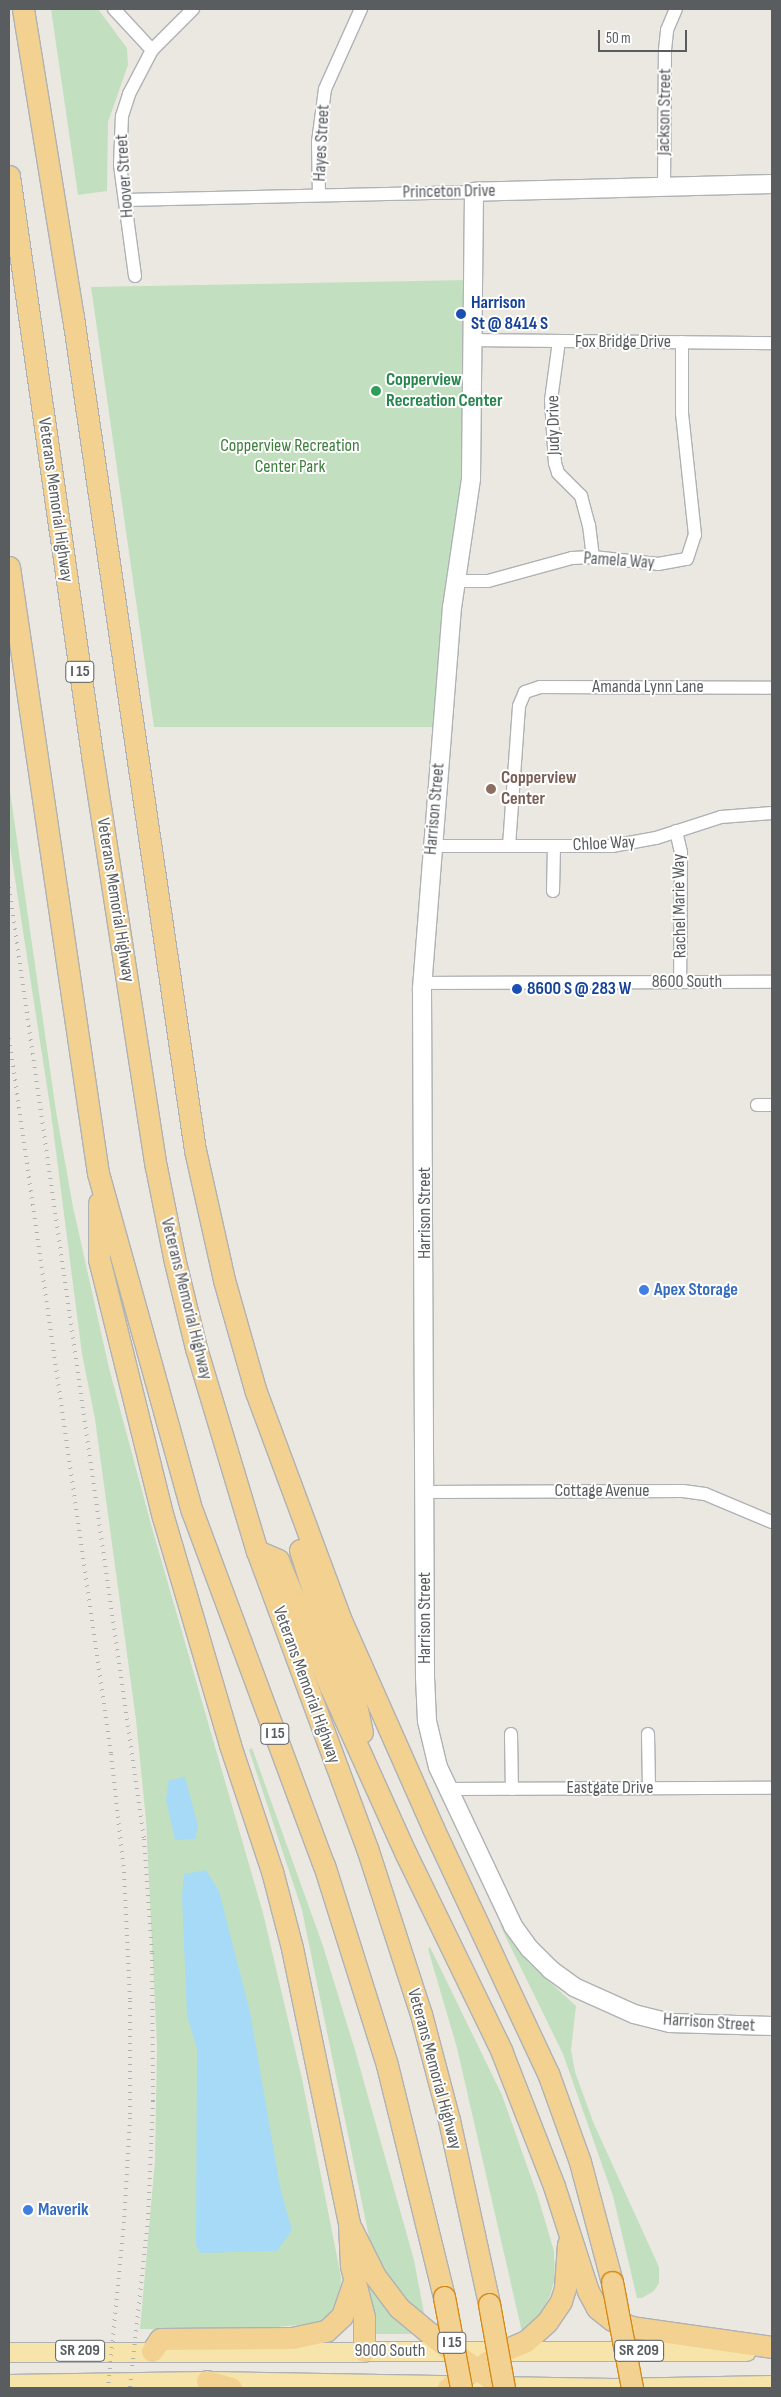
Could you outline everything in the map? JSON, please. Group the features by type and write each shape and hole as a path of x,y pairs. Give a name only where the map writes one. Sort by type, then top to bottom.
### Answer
{"highway":[{"path":"23,9 73,317 195,1150 240,1339 256,1392 340,1618 433,1828 548,2073 580,2162 612,2282 632,2388"},
{"name":"Veterans Memorial Highway","path":"9,176 92,754 156,1167 175,1262 196,1348 257,1551 367,1848 421,2014 452,2130 489,2304 503,2387"},
{"name":"I 15","path":"9,567 98,1173 192,1511 324,1866 387,2065 444,2297 454,2387"},
{"path":"98,1173 99,1258 119,1346 162,1517 230,1745 272,1871 292,1948 349,2223 354,2282 364,2317 364,2352"},
{"path":"240,1339 241,1371 327,1634 354,1700 373,1780"},
{"path":"257,1551 278,1560 373,1780 501,2050 554,2186 568,2237 592,2300 603,2315 632,2326 772,2349"},
{"path":"349,2223 385,2292 398,2307 451,2351 503,2387"},
{"path":"454,2387 505,2350 539,2332 561,2301 567,2274 568,2237"},
{"path":"152,2351 160,2339 292,2338 326,2331 342,2316 354,2282"},
{"path":"207,2381 231,2388"}],"main road":[{"name":"9000 South","path":"9,2352 772,2349"},
{"name":"9000 South","path":"9,2384 207,2381 454,2387 613,2388 772,2385"}],"street":[{"path":"114,9 152,50"},
{"name":"Hoover Street","path":"135,276 120,165 122,116 129,94 152,50 193,9"},
{"name":"Hayes Street","path":"319,195 318,142 325,89 361,9"},
{"name":"Jackson Street","path":"664,186 665,50 668,30 676,9"},
{"name":"Princeton Drive","path":"125,200 772,184"},
{"name":"Harrison Street","path":"474,192 471,478 455,581 422,983 427,1721 431,1744 447,1789 513,1926 530,1949 574,1987 634,2014 670,2023 772,2026"},
{"name":"Fox Bridge Drive","path":"473,340 772,343"},
{"name":"Judy Drive","path":"559,341 551,400 555,464 558,473 581,496 589,525 593,556"},
{"name":"Pamela Way","path":"455,581 488,581 572,558 593,556 658,564 687,559 695,535 682,413 682,342"},
{"name":"Amanda Lynn Lane","path":"509,846 519,706 525,692 540,687 772,688"},
{"name":"Chloe Way","path":"432,846 554,846 637,843 721,817 772,813"},
{"name":"Rachel Marie Way","path":"676,831 681,852 680,982"},
{"path":"553,892 554,846"},
{"name":"8600 South","path":"422,983 772,982"},
{"path":"757,1105 772,1105"},
{"name":"Cottage Avenue","path":"425,1492 683,1491 705,1494 772,1522"},
{"path":"511,1734 512,1789"},
{"path":"648,1734 649,1788"},
{"name":"Eastgate Drive","path":"447,1789 772,1788"}],"green space":[{"path":"51,9 98,9 127,48 128,65 108,122 107,191 78,195"},
{"name":"Copperview Recreation Center Park","path":"467,280 463,474 448,575 435,727 154,727 91,287"},
{"path":"9,784 56,1111 73,1207 109,1368 152,1528 263,1913 302,2079 341,2277 340,2299 328,2319 318,2323 247,2330 140,2329 155,2161 157,2045 146,1820 136,1720 95,1419 82,1354 51,1113 9,840"},
{"path":"252,1748 323,1946 355,2050 414,2260 425,2318 405,2301 385,2275 370,2242 302,1910 249,1750"},
{"path":"499,1923 528,1962 576,2006 571,2050 575,2072 594,2124 659,2267 659,2283 654,2291 642,2298 637,2298 613,2196 563,2054"},
{"path":"430,1947 502,2095 538,2197 554,2251 555,2278 550,2296 540,2315 522,2332 457,2048 428,1949"},
{"path":"362,2273 387,2311 413,2334 375,2334"}],"water":[{"path":"185,1777 198,1826 195,1839 175,1840 166,1799 169,1780"},
{"path":"206,1870 219,1891 250,2012 280,2187 292,2230 277,2251 200,2253 196,2245 197,2049 187,2015 182,1897 184,1874"}],"railway":[{"path":"9,887 144,1839 152,1953 153,2101 148,2219 130,2388"},
{"path":"9,1038 111,1754 124,1872 130,2001 130,2118 124,2222 108,2388"}],"place":[{"name":"Harrison St @ 8414 S","path":"461,314"},
{"name":"Copperview Recreation Center","path":"376,391"},
{"name":"Copperview Center","path":"491,789"},
{"name":"8600 S @ 283 W","path":"517,989"},
{"name":"Apex Storage","path":"644,1290"},
{"name":"Maverik","path":"28,2210"}]}
